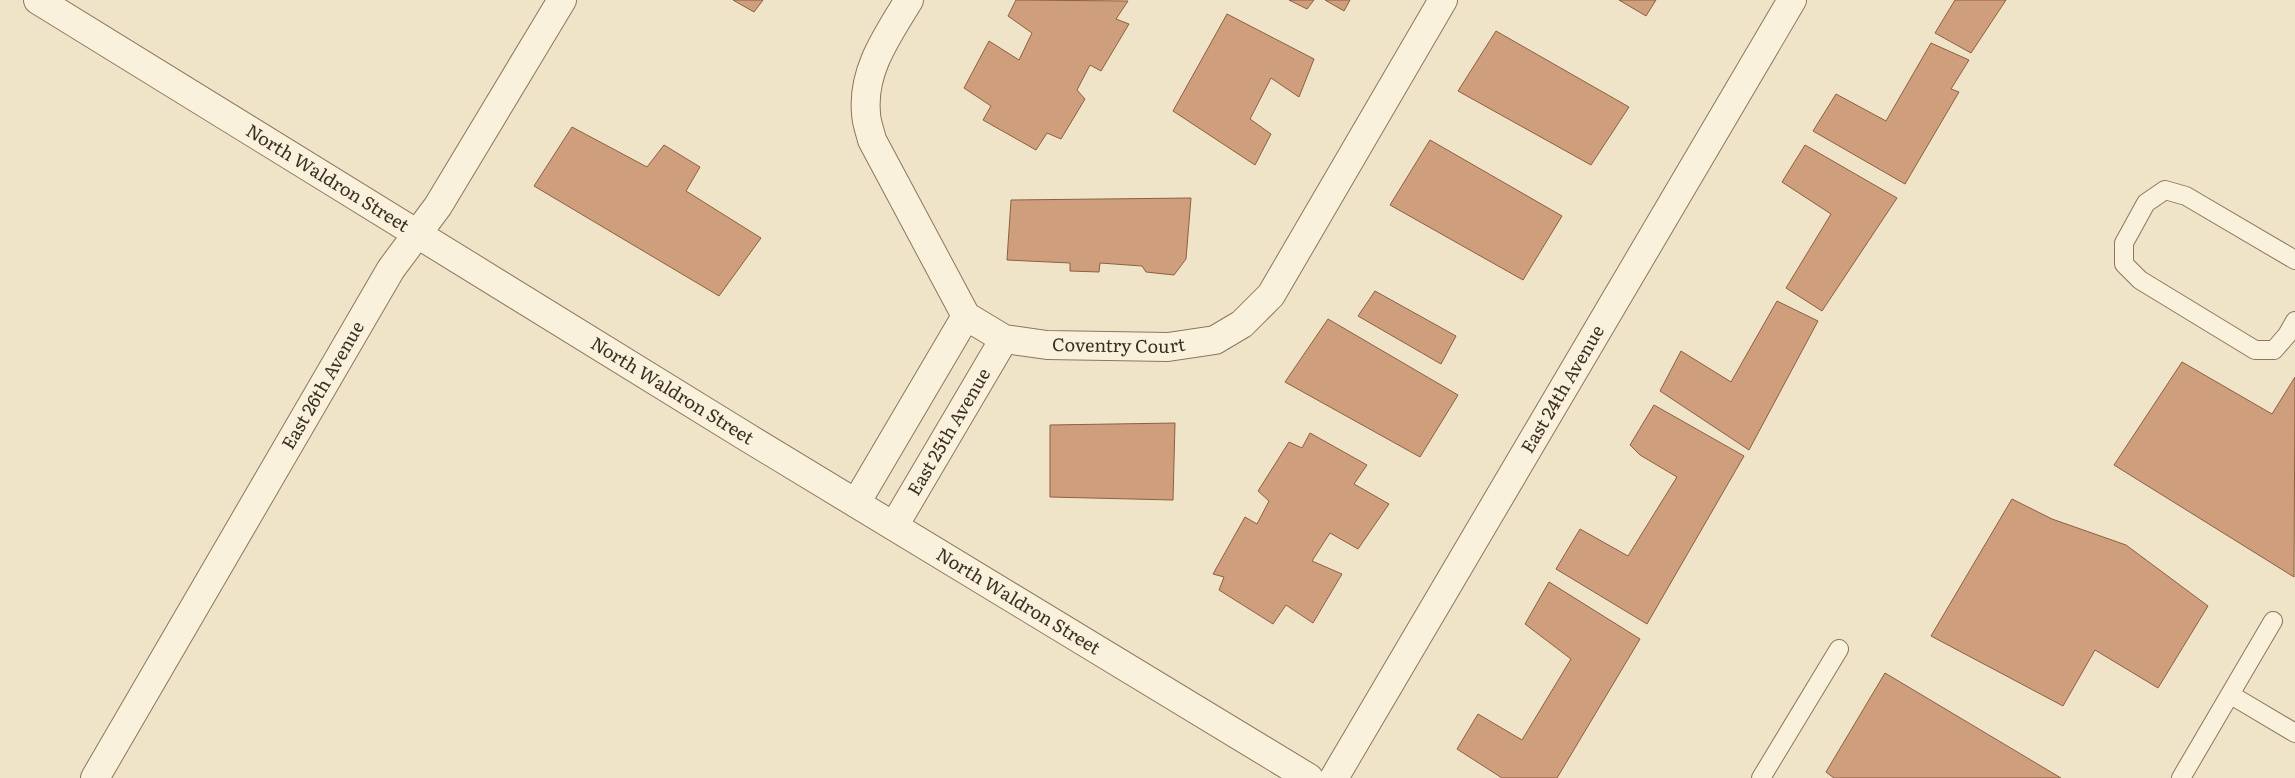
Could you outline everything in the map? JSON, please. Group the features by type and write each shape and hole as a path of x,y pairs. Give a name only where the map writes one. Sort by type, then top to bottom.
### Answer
{"street":[{"name":"North Waldron Street","path":"38,0 856,503 1310,778"},
{"name":"East 26th Avenue","path":"95,778 391,269 438,206 562,0"},
{"path":"856,503 966,316 872,140 866,113 867,85 873,61 909,0"},
{"name":"Coventry Court","path":"966,316 1004,339 1047,345 1168,346 1215,340 1242,324 1271,295 1443,0"},
{"name":"East 24th Avenue","path":"1334,778 1792,0"},
{"name":"East 25th Avenue","path":"894,526 1004,339"}],"lane":[{"path":"2295,260 2186,196 2165,190 2146,203 2124,244 2124,264 2140,280 2255,350 2274,350 2295,322"},
{"path":"2181,778 2274,621"},
{"path":"1761,778 1839,649"},
{"path":"2231,695 2295,733"}],"building":[{"path":"733,0 763,0 754,12"},
{"path":"1016,0 1128,1 1116,19 1129,24 1101,71 1090,65 1077,90 1085,99 1061,139 1047,133 1036,150 983,120 991,106 964,88 989,41 1019,60 1032,33 1008,16"},
{"path":"1289,0 1314,0 1307,9"},
{"path":"1325,0 1350,0 1344,11"},
{"path":"1619,0 1656,0 1646,16"},
{"path":"1955,0 2006,0 1971,53 1935,33"},
{"path":"1227,14 1314,59 1299,97 1271,78 1250,119 1271,134 1255,165 1173,111"},
{"path":"1496,31 1629,107 1591,165 1458,91"},
{"path":"1931,43 1969,60 1951,89 1959,92 1905,184 1813,131 1836,94 1886,121"},
{"path":"572,127 647,167 664,145 700,167 686,191 761,238 719,296 534,186"},
{"path":"1430,140 1562,216 1523,280 1390,205"},
{"path":"1805,145 1897,198 1822,311 1786,288 1831,214 1782,182"},
{"path":"1191,198 1186,259 1174,275 1146,272 1142,266 1100,263 1099,272 1070,271 1070,263 1007,260 1011,200"},
{"path":"1375,291 1456,336 1441,364 1358,316"},
{"path":"1777,301 1818,321 1749,450 1660,391 1681,351 1731,382"},
{"path":"1328,319 1458,395 1420,457 1285,382"},
{"path":"2182,362 2272,414 2295,377 2294,577 2114,465"},
{"path":"1654,405 1744,456 1647,624 1556,569 1580,529 1628,556 1677,477 1640,455 1630,445"},
{"path":"1175,423 1173,500 1050,497 1050,425"},
{"path":"1310,433 1367,465 1354,484 1389,504 1358,549 1330,533 1312,561 1342,574 1313,623 1286,605 1273,624 1219,590 1224,577 1213,574 1245,517 1257,524 1269,501 1258,491 1289,442 1302,448"},
{"path":"2012,499 2052,519 2126,545 2208,606 2158,688 2095,650 2063,706 1931,636"},
{"path":"1549,582 1640,639 1557,778 1502,778 1457,749 1478,714 1522,740 1571,659 1525,624"},
{"path":"1885,673 2061,778 1834,778 1826,772"}]}
